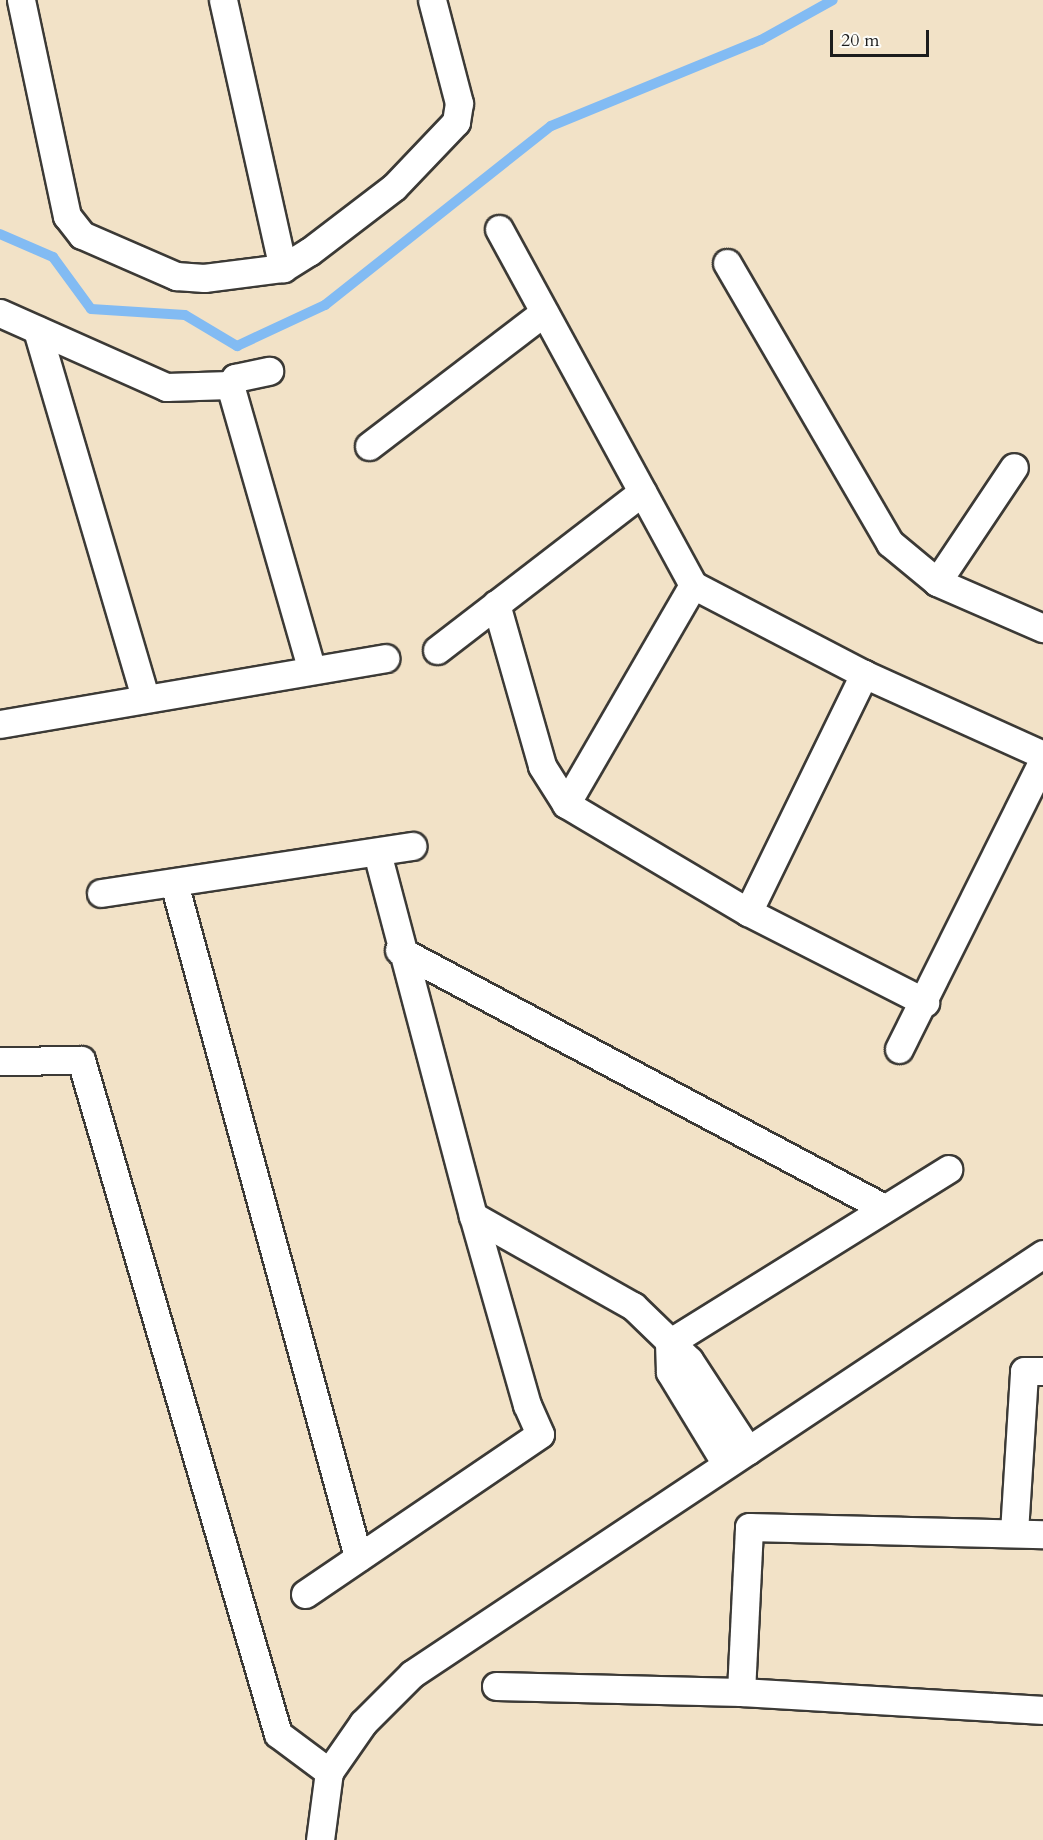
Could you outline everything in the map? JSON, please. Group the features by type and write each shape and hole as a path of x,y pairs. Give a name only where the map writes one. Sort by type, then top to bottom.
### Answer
{"street":[{"path":"223,0 283,268"},
{"path":"14,4 67,216 82,235 176,276 234,277 283,268 394,187 456,122 459,103 432,0"},
{"path":"499,229 693,585 864,674 1043,754"},
{"path":"727,263 890,543 937,582 1043,628"},
{"path":"369,446 544,312"},
{"path":"0,313 166,387 230,385"},
{"path":"37,330 145,697"},
{"path":"230,385 235,378 269,371"},
{"path":"230,385 311,668"},
{"path":"937,582 1014,467"},
{"path":"437,650 642,492"},
{"path":"566,804 693,585"},
{"path":"496,604 542,766 566,804 748,912 925,1002"},
{"path":"0,724 311,668 385,658"},
{"path":"748,912 864,674"},
{"path":"899,1049 925,1002 1043,760"},
{"path":"102,893 412,846"},
{"path":"305,1594 540,1434 527,1405 473,1216 399,950 377,852"},
{"path":"174,883 358,1557"},
{"path":"399,950 884,1209"},
{"path":"0,1061 81,1060 278,1734 328,1772"},
{"path":"669,1343 948,1168"},
{"path":"473,1216 633,1306 669,1343 670,1372 737,1457"},
{"path":"320,1840 328,1772 363,1723 412,1674 1043,1254"},
{"path":"1014,1533 1024,1371 1043,1371"},
{"path":"741,1692 749,1527 1043,1534"},
{"path":"496,1686 741,1692 1043,1710"}],"waterway":[{"path":"0,234 53,257 91,309 185,315 237,346 325,305 551,126 761,40 833,0"}]}
